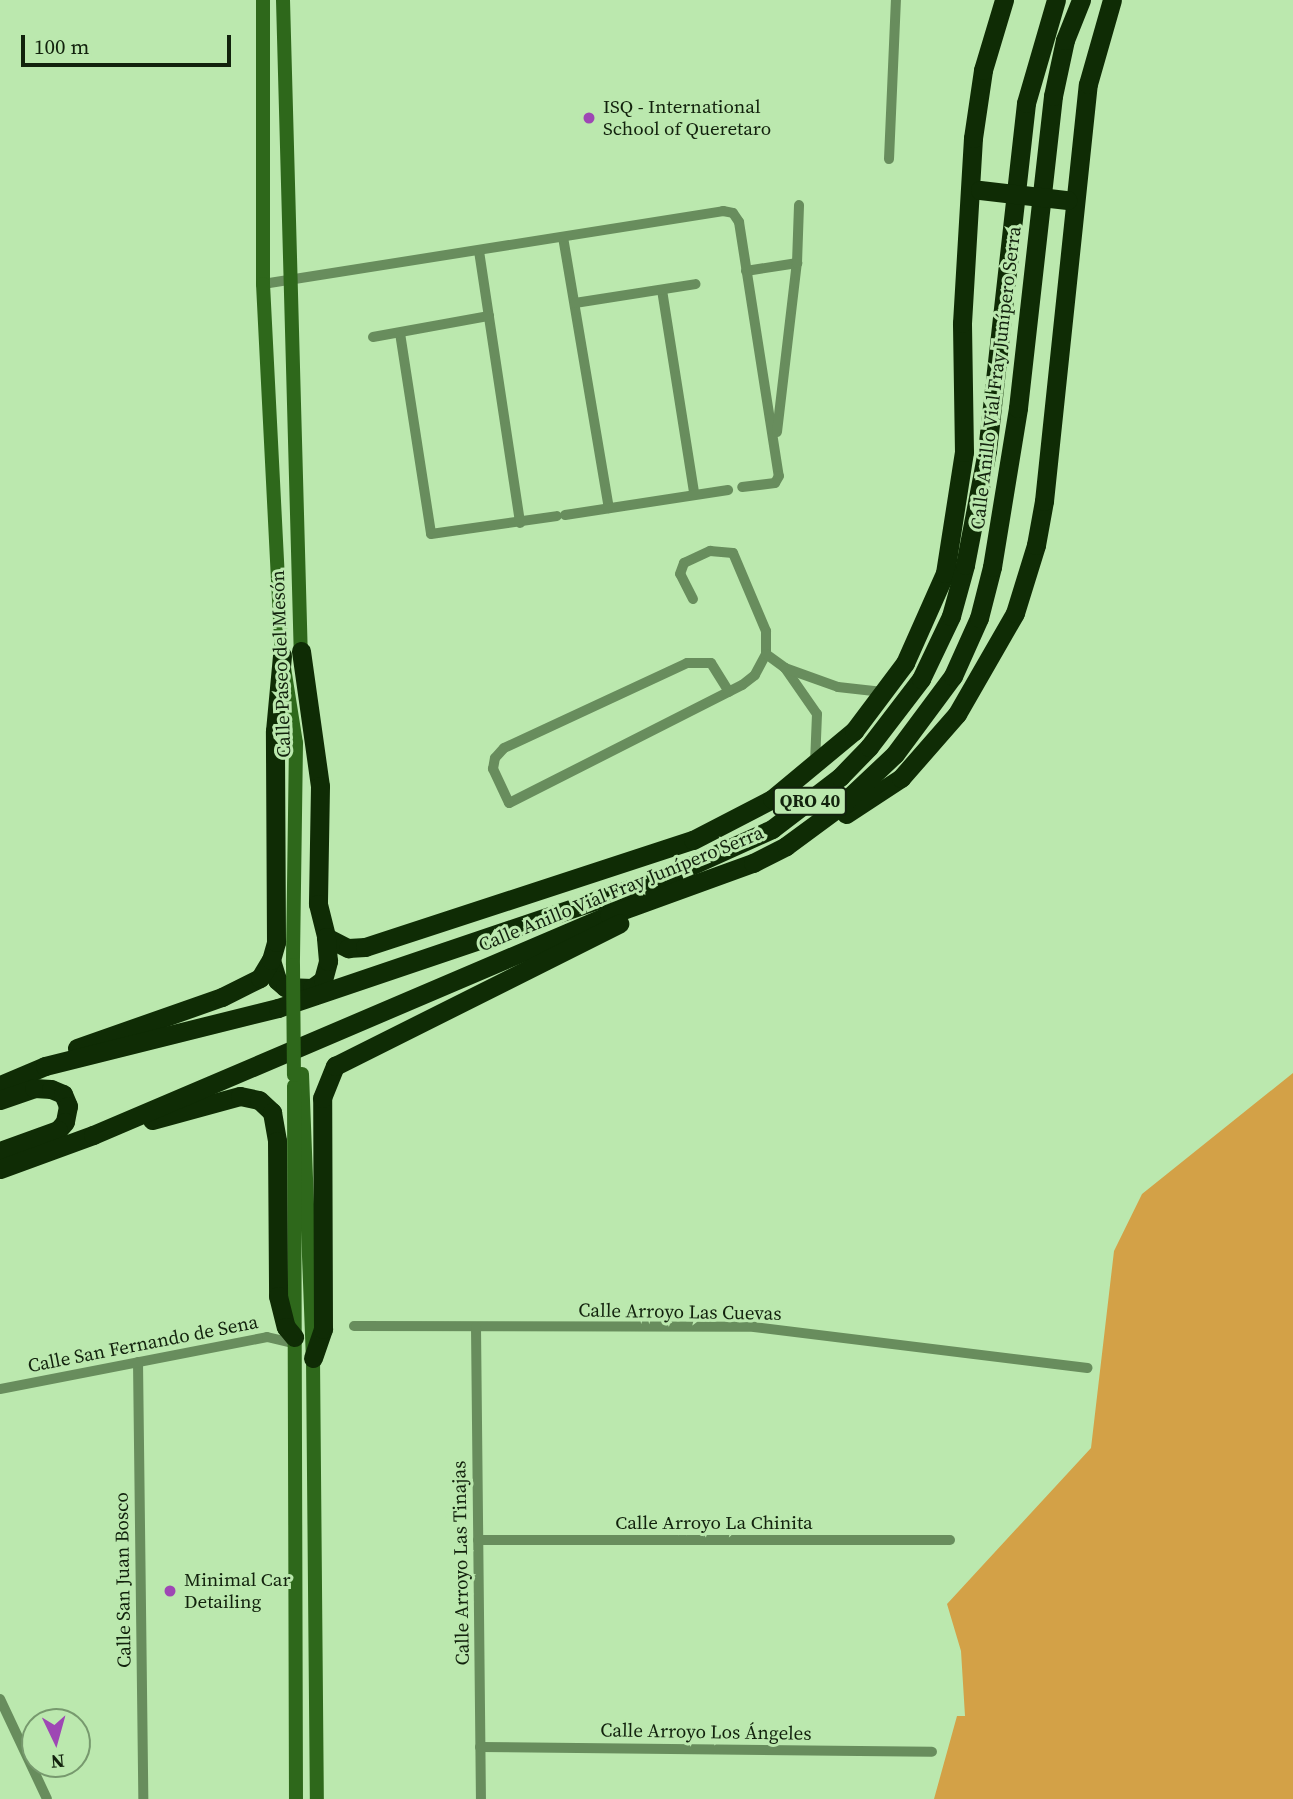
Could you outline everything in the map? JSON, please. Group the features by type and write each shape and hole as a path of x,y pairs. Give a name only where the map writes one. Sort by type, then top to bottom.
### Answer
{"highway":[{"path":"327,937 348,948 365,947 693,840 772,799 854,731 886,692 925,624 945,573 958,510 964,452 962,323 983,70 1004,0"},
{"name":"Calle Anillo Vial Fray Junípero Serra","path":"0,1085 45,1066 278,1008 400,963 668,876 745,844 840,777 921,679 951,617 976,513 1026,103 1056,0"},
{"name":"Calle Anillo Vial Fray Junípero Serra","path":"0,1170 93,1135 597,920 687,888 786,846 855,793 913,734 947,685 979,618 1005,509 1053,96 1065,40 1081,0"},
{"path":"786,846 837,820 901,778 957,714 1015,613 1036,545 1051,457 1072,200 1088,84 1112,0"},
{"path":"974,190 1072,200"},
{"path":"271,960 277,981 285,987 313,988 323,979 328,961 327,937 318,904 316,738 291,653"},
{"path":"45,1066 83,1044 242,988 260,978 271,960 276,942 275,731 291,653"},
{"path":"313,1358 323,1329 322,1098 335,1066 687,888"},
{"path":"400,963 539,890"},
{"path":"0,1100 34,1088 59,1090 68,1107 65,1122 58,1129 0,1151"},
{"path":"93,1135 225,1097 251,1097 267,1105 274,1117 277,1141 278,1296 286,1327 294,1334"}],"main road":[{"name":"Calle Paseo del Mesón","path":"262,0 263,284 291,653"},
{"name":"Calle Paseo del Mesón","path":"283,0 298,1074 294,1334 296,1799"},
{"name":"Calle Paseo del Mesón","path":"298,1074 313,1358 317,1799"}],"street":[{"path":"890,159 896,0"},
{"path":"775,446 797,263 799,205"},
{"path":"263,284 723,211 733,213 739,222 779,481 742,487"},
{"path":"563,237 609,508"},
{"path":"479,251 520,523"},
{"path":"746,271 797,263"},
{"path":"575,303 696,284"},
{"path":"662,290 694,493"},
{"path":"373,337 489,316"},
{"path":"400,333 431,534 520,523 694,493 728,490"},
{"path":"694,599 680,575 684,563 710,551 733,552 766,631 766,654 755,675 729,692 509,803 493,769 495,758 504,748 687,663 711,663 729,692"},
{"path":"766,654 785,668 838,687 886,692"},
{"path":"785,668 817,714 815,766"},
{"name":"Calle Arroyo Las Cuevas","path":"354,1326 754,1327 1087,1368"},
{"name":"Calle Arroyo Las Tinajas","path":"476,1327 481,1799"},
{"name":"Calle San Fernando de Sena","path":"0,1389 294,1334"},
{"name":"Calle San Juan Bosco","path":"138,1362 143,1799"},
{"name":"Calle Arroyo La Chinita","path":"478,1541 950,1540"},
{"path":"0,1699 47,1799"},
{"name":"Calle Arroyo Los Ángeles","path":"481,1747 932,1752"}],"shaded area":[{"path":"1293,1073 1293,1799 934,1799 957,1716 965,1716 961,1651 947,1604 1091,1448 1114,1251 1142,1194"}],"place":[{"name":"ISQ - International School of Queretaro","path":"589,118"},
{"name":"Minimal Car Detailing","path":"170,1591"}]}
